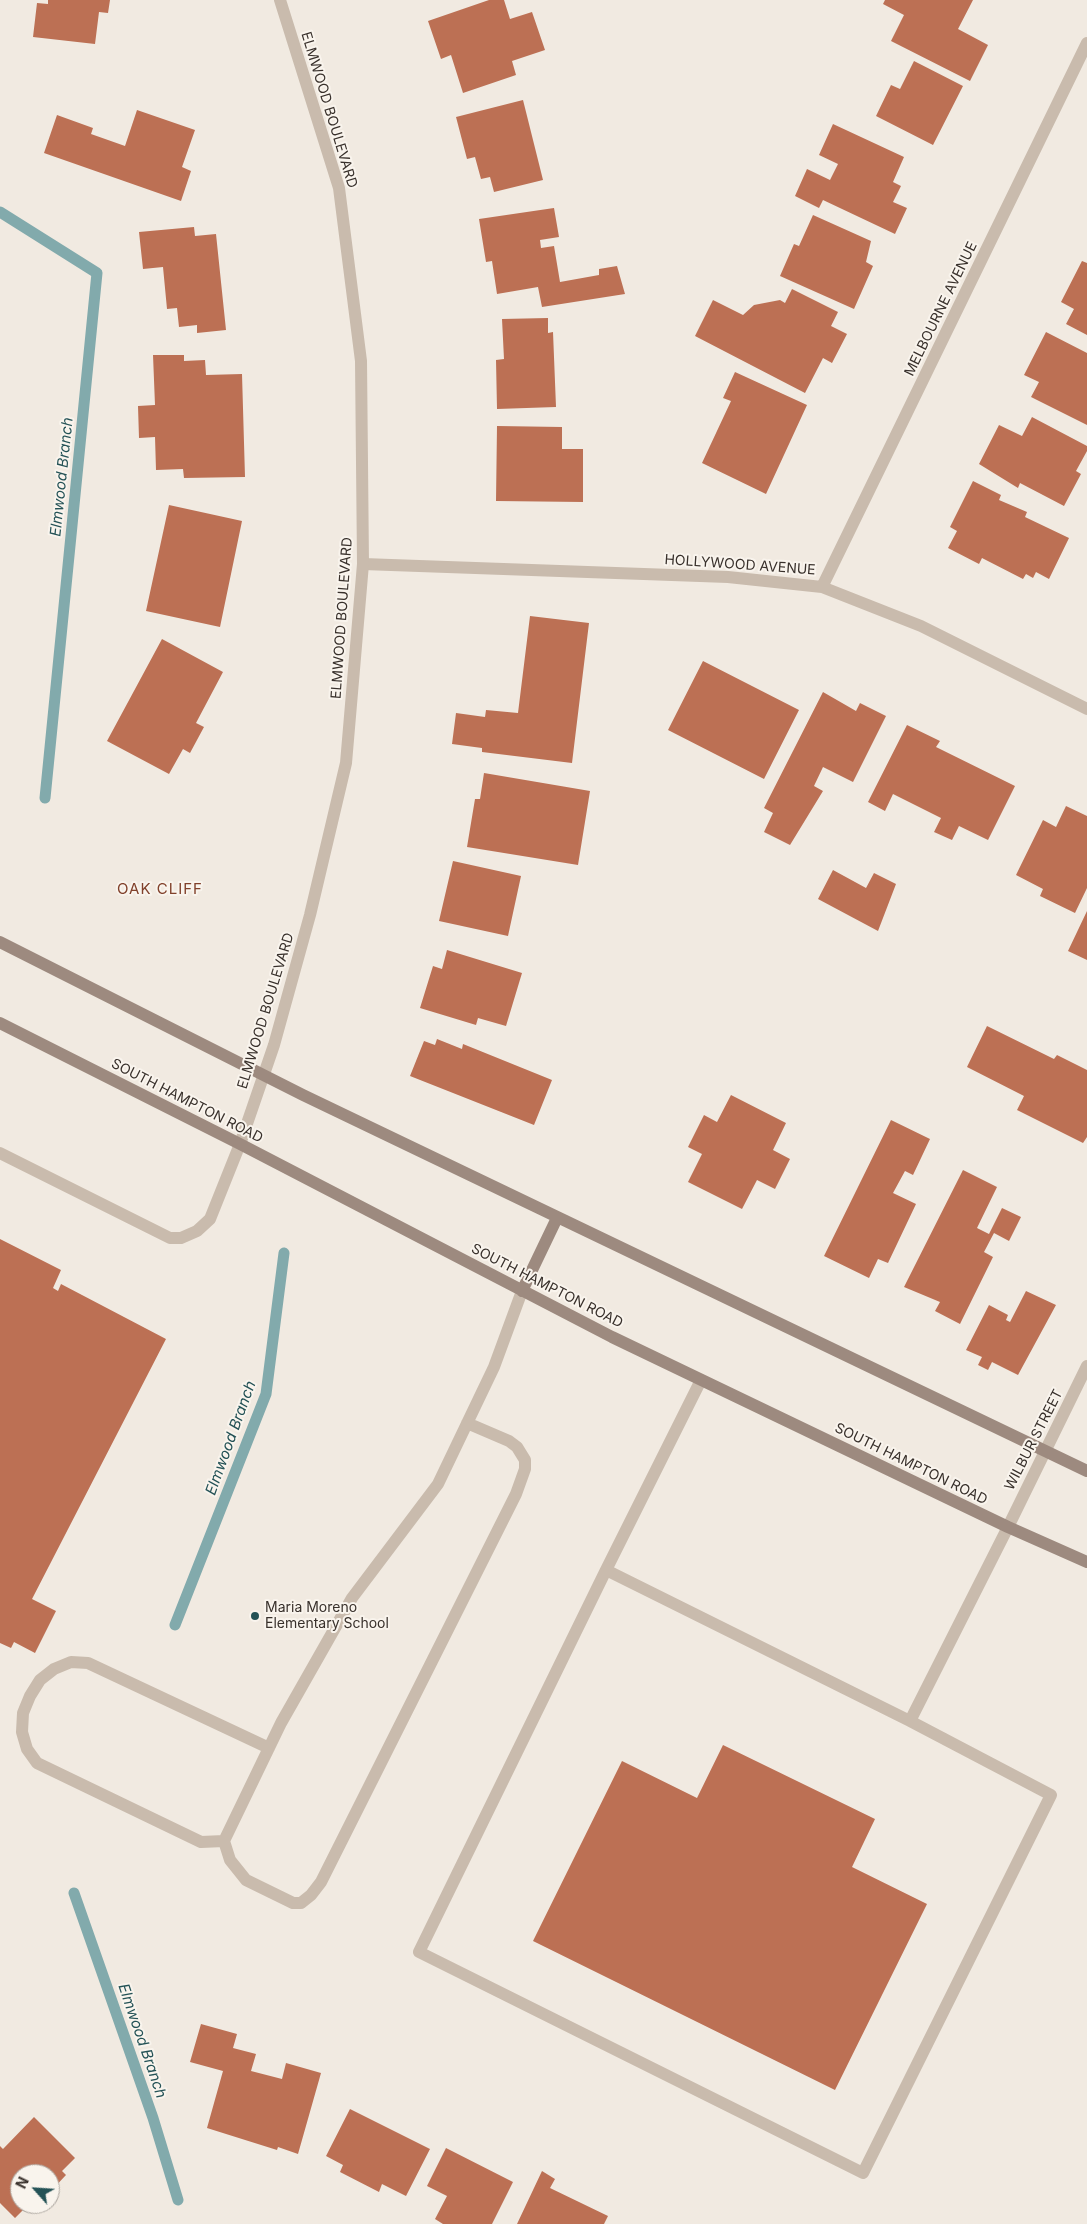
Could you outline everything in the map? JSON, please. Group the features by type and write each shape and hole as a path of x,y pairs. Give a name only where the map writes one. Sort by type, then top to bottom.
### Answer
{"main road":[{"path":"0,942 264,1075 557,1218 1087,1471"},
{"name":"SOUTH HAMPTON ROAD","path":"0,1023 240,1144 522,1291 701,1380 1008,1527 1087,1562"},
{"path":"522,1291 557,1218"}],"street":[{"name":"ELMWOOD BOULEVARD","path":"0,1153 170,1238 182,1238 197,1231 210,1219 240,1144 264,1075 310,915 346,764 364,564 360,361 339,188 280,0"},
{"name":"MELBOURNE AVENUE","path":"822,587 1087,43"},
{"name":"HOLLYWOOD AVENUE","path":"364,564 728,577 822,587 921,626 1087,709"},
{"path":"467,1423 509,1441 517,1447 525,1460 525,1469 516,1494 321,1882 311,1896 301,1903 292,1903 246,1880 230,1860 224,1841 269,1748 352,1598 438,1484 467,1423 494,1367 522,1291"},
{"name":"WILBUR STREET","path":"910,1721 1087,1366"},
{"path":"606,1570 910,1721 1051,1795 863,2173 419,1952 606,1570 701,1380"},
{"path":"224,1841 201,1842 36,1763 27,1749 22,1732 23,1713 30,1696 40,1680 54,1669 71,1662 88,1663 269,1748"}],"building":[{"path":"48,0 110,0 108,13 99,12 95,44 33,37 37,3 48,4"},
{"path":"489,0 504,0 510,19 532,12 545,50 512,61 516,75 463,93 451,55 441,59 428,21"},
{"path":"885,0 973,0 958,29 988,45 970,81 891,41 904,15 883,4"},
{"path":"914,61 963,86 933,145 876,116 891,85 900,89"},
{"path":"523,100 543,180 494,192 490,177 481,179 475,157 467,159 456,117"},
{"path":"137,110 195,130 182,167 191,171 181,201 44,153 57,115 93,128 91,134 125,146"},
{"path":"833,124 904,157 893,182 901,186 893,202 907,208 895,234 823,200 819,208 795,196 807,169 830,180 838,164 819,155"},
{"path":"554,208 559,237 540,240 541,248 554,246 560,282 599,275 599,269 617,266 625,294 542,307 538,287 497,294 492,261 486,262 479,219"},
{"path":"813,215 871,241 866,262 873,266 854,309 780,276 794,244 799,246"},
{"path":"194,227 195,236 216,234 226,330 197,333 197,325 179,327 177,308 167,309 163,267 143,269 139,232"},
{"path":"1082,261 1087,263 1087,335 1066,324 1074,309 1061,302"},
{"path":"792,289 838,312 831,326 847,334 832,363 823,358 805,393 695,336 713,300 743,315 754,305 780,300 785,303"},
{"path":"548,318 548,333 553,332 556,407 497,409 496,360 504,359 502,319"},
{"path":"1046,332 1087,353 1087,425 1031,397 1039,382 1024,375"},
{"path":"153,355 184,355 184,361 205,360 206,375 242,374 245,477 184,478 183,469 156,470 155,437 139,438 138,406 155,405"},
{"path":"735,372 807,405 766,494 702,463 731,401 723,398"},
{"path":"1032,417 1087,446 1087,451 1076,471 1081,474 1064,506 1020,483 1018,488 979,464 999,425 1022,436"},
{"path":"497,426 562,427 562,449 583,449 583,502 496,501"},
{"path":"973,481 1001,495 999,500 1027,512 1025,517 1069,538 1049,579 1036,572 1033,578 1026,574 1023,579 982,558 979,564 948,548 957,531 950,527"},
{"path":"169,505 242,521 220,627 146,611"},
{"path":"530,616 589,623 572,763 482,752 482,748 452,744 456,713 485,717 486,710 518,713"},
{"path":"162,639 223,672 196,723 204,727 190,753 183,749 169,774 107,741"},
{"path":"703,661 799,710 764,779 668,730"},
{"path":"823,692 856,711 860,703 886,716 853,782 823,767 814,786 823,791 790,845 764,832 773,813 764,808"},
{"path":"907,725 940,741 936,747 1015,786 988,840 959,826 952,840 934,832 941,818 893,794 885,811 868,802"},
{"path":"484,773 590,791 578,865 467,847 475,799 480,799"},
{"path":"1066,806 1087,816 1087,888 1075,913 1040,896 1043,889 1016,875 1043,820 1056,827"},
{"path":"453,861 521,876 508,936 439,921"},
{"path":"833,870 866,888 874,873 896,884 878,931 818,899"},
{"path":"1087,911 1087,960 1068,951"},
{"path":"447,950 522,973 506,1026 478,1018 476,1025 420,1008 433,966 442,969"},
{"path":"987,1026 1054,1059 1057,1055 1087,1070 1087,1137 1083,1143 1017,1110 1024,1096 967,1067"},
{"path":"437,1039 462,1049 463,1044 552,1080 534,1125 410,1076 424,1041 435,1045"},
{"path":"731,1095 786,1123 773,1150 790,1159 775,1189 757,1180 742,1209 688,1182 702,1154 688,1147 704,1115 717,1122"},
{"path":"891,1120 930,1139 913,1175 905,1171 893,1193 916,1204 888,1263 878,1259 869,1278 824,1256"},
{"path":"963,1170 997,1187 977,1228 989,1234 1002,1208 1021,1217 1009,1241 994,1233 984,1252 993,1257 960,1324 935,1311 940,1302 904,1287"},
{"path":"0,1239 61,1270 53,1288 58,1291 61,1284 166,1339 32,1599 56,1611 35,1653 14,1642 11,1648 0,1643"},
{"path":"1026,1291 1056,1305 1018,1375 992,1362 988,1370 978,1365 982,1357 966,1350 989,1305 1008,1315 1006,1320 1010,1322"},
{"path":"723,1745 875,1819 852,1867 927,1904 835,2090 533,1941 622,1761 697,1798"},
{"path":"201,2024 237,2034 233,2048 256,2054 251,2071 282,2079 286,2063 321,2073 298,2154 278,2147 277,2150 207,2128 223,2071 190,2062"},
{"path":"350,2109 430,2149 406,2196 382,2184 379,2192 340,2172 343,2165 326,2156"},
{"path":"34,2117 75,2158 62,2171 66,2175 60,2181 60,2164 10,2164 10,2213 0,2203 0,2146 3,2149"},
{"path":"446,2148 513,2182 492,2224 443,2224 435,2219 447,2196 427,2186"},
{"path":"542,2171 555,2179 550,2188 608,2216 604,2224 517,2224"},
{"path":"11,2214 19,2214 15,2218"}],"waterway":[{"name":"Elmwood Branch","path":"0,212 97,273 45,798"},
{"name":"Elmwood Branch","path":"175,1625 266,1394 284,1253"},
{"name":"Elmwood Branch","path":"74,1893 153,2118 178,2200"}],"place":[{"name":"Maria Moreno Elementary School","path":"255,1616"}],"district":[{"name":"OAK CLIFF","path":"160,889"}]}
